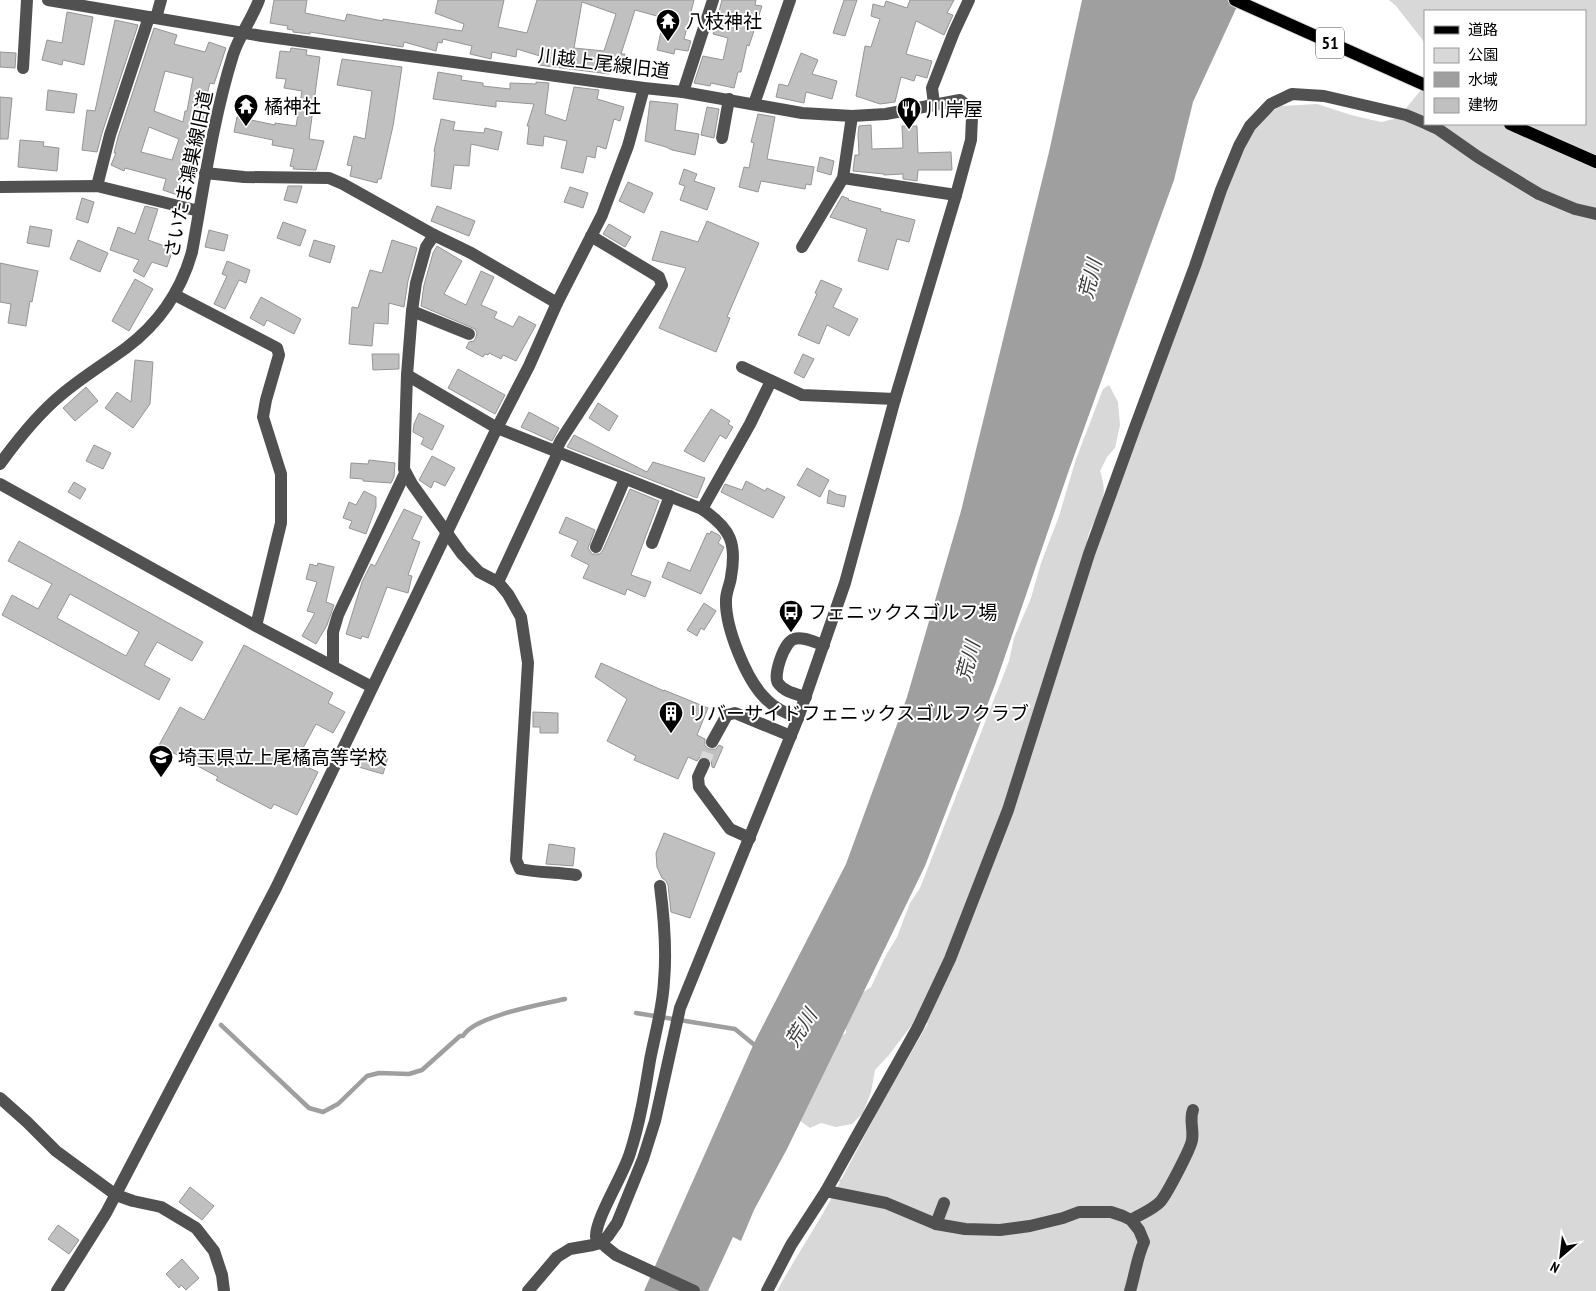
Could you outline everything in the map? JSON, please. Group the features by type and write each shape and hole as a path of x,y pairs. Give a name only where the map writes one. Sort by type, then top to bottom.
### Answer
{"main road":[{"name":"51","path":"1235,0 1424,85"},
{"path":"1512,125 1596,162"}],"street":[{"path":"23,68 27,0"},
{"path":"48,0 81,2"},
{"path":"97,186 110,135 152,17 161,0"},
{"name":"さいたま鴻巣線旧道","path":"0,464 40,414 61,395 128,347 150,326 175,296 186,272 192,252 214,128 233,55 259,0"},
{"path":"683,92 713,0"},
{"path":"754,104 790,0"},
{"path":"934,104 932,88 954,32 970,0"},
{"name":"川越上尾線旧道","path":"81,2 114,10 243,32 683,92 802,113 852,116 886,114 960,100 968,107 972,117 971,140 956,195"},
{"path":"58,1291 116,1195 276,888 447,531 529,366 557,303 602,215 628,146 644,88"},
{"path":"767,1291 791,1245 826,1191 918,1027 950,959 1008,810 1089,554 1196,266 1221,190 1238,146 1250,126 1271,104 1292,94 1324,96 1406,116 1424,122"},
{"path":"722,138 729,100"},
{"path":"802,247 843,178 852,116"},
{"path":"1431,125 1438,128 1478,157 1539,194 1575,209 1596,214"},
{"path":"205,173 244,177 328,178 362,194 478,257 557,303"},
{"path":"528,1291 557,1257 570,1249 601,1243 608,1236 617,1223 643,1159 655,1121 680,1008 798,718 845,582 895,399 956,195 843,178"},
{"path":"0,187 97,186 199,211"},
{"path":"434,234 426,247 416,283 412,311 407,375 404,469 462,554 479,572 498,582 508,594 521,618 528,663 516,860 520,869 537,873 576,875"},
{"path":"498,582 565,434 662,285 659,277 591,236"},
{"path":"175,296 277,348 279,355 263,416 281,474 281,524 256,626"},
{"path":"412,311 469,334"},
{"path":"742,367 802,395 895,399"},
{"path":"407,375 497,428 702,509 724,526 732,540 733,558 726,598 727,616 740,659 765,698 781,711 798,718"},
{"path":"702,509 750,424 771,381"},
{"path":"333,666 333,632 338,614 405,473"},
{"path":"596,547 625,478"},
{"path":"0,484 256,626 372,687"},
{"path":"652,544 670,496"},
{"path":"806,697 784,690 777,681 776,674 786,645 790,641 800,638 824,645"},
{"path":"712,742 727,715 735,714 791,736"},
{"path":"704,764 698,777 699,787 730,829 750,838"},
{"path":"660,886 665,928 664,982 639,1125 622,1175 596,1232 596,1237 616,1254 632,1263 694,1291"},
{"path":"0,1098 56,1151 116,1195 133,1201 162,1207 196,1228 214,1251 222,1275 224,1291"},
{"path":"1131,1220 1162,1201 1192,1141 1191,1116 1193,1110"},
{"path":"826,1191 886,1203 936,1224 965,1229 1000,1230 1030,1226 1079,1212 1111,1212 1124,1216 1131,1220 1139,1230 1144,1242 1130,1291"},
{"path":"936,1224 944,1203"}],"green space":[{"name":"リバーサイドフェニックスゴルフクラブ","path":"1389,0 1596,0 1596,1291 777,1291 825,1210 840,1182 838,1181 842,1178 928,1023 911,1026 875,1070 871,1092 863,1113 852,1124 836,1127 821,1123 810,1128 796,1118 833,1041 846,1033 846,1014 855,998 871,987 897,937 910,903 920,888 1009,661 1014,638 1031,598 1076,459 1103,389 1109,385 1118,402 1120,425 1115,448 1107,457 1100,471 1104,491 1100,510 1226,184 1250,133 1264,116 1281,106 1317,104 1381,122 1398,118 1424,86 1424,125 1586,125 1586,10 1424,10 1424,42 1396,6","holes":["1100,510 1087,543 1088,537"]}],"water":[{"name":"荒川","path":"1082,0 1240,0 1193,102 1174,180 1069,470 995,685 925,866 787,1149 754,1210 741,1241 733,1237 708,1291 644,1291 755,1041 846,864 907,697 961,511 1049,152"}],"building":[{"path":"274,0 307,0 305,13 345,21 347,14 383,21 383,19 462,31 464,24 435,13 438,0 504,0 498,27 527,33 537,0 694,0 684,39 691,41 688,51 675,49 674,54 657,50 664,18 635,10 621,54 625,54 621,73 609,71 609,74 539,65 540,56 517,49 516,57 492,52 491,59 470,54 472,46 443,39 442,43 438,42 436,51 404,42 403,47 310,32 310,34 293,32 293,30 287,29 288,26 270,23","holes":["582,2 616,14 604,51 574,48"]},
{"path":"722,0 756,0 755,5 762,6 749,46 747,45 741,72 738,72 734,88 711,83 710,86 694,83 703,56 723,60 728,38 713,34"},
{"path":"844,0 857,0 845,36 833,33"},
{"path":"910,0 954,0 947,13 953,15 944,35 916,21 906,54 932,61 927,78 916,75 914,81 901,77 895,102 880,104 856,96 865,46 871,47 880,19 871,16 873,4 884,7 886,1 907,8"},
{"path":"67,12 93,17 84,65 63,60 62,65 42,60 47,40 62,43"},
{"path":"115,20 138,25 97,152 82,150 87,110 95,111"},
{"path":"154,28 177,35 174,44 205,52 209,42 226,48 214,84 210,83 202,114 204,115 201,131 198,131 180,196 163,190 166,179 125,168 124,171 111,165 116,153 114,153","holes":["165,71 193,78 183,122 154,111","149,127 179,139 172,160 141,152"]},
{"path":"291,48 307,50 306,55 320,57 309,139 324,141 316,170 293,169 294,167 290,166 294,149 272,145 273,140 234,132 237,117 275,125 275,123 296,126 302,91 284,88 286,79 276,78 280,51 290,52"},
{"path":"0,52 16,53 15,68 0,67"},
{"path":"801,53 818,60 812,74 837,81 832,99 806,92 804,103 776,97 779,84 788,86"},
{"path":"342,59 402,67 393,126 381,179 378,179 377,183 350,176 352,166 347,165 354,136 365,139 372,91 337,85"},
{"path":"438,72 462,76 461,80 483,83 483,86 510,89 510,83 549,83 545,114 566,121 574,87 599,90 597,99 624,107 620,121 614,119 606,149 597,146 595,158 587,156 583,173 561,168 567,141 544,136 543,146 527,144 529,126 527,126 534,104 496,101 496,107 433,99"},
{"path":"48,90 77,94 74,113 46,110"},
{"path":"0,97 12,98 8,139 0,139"},
{"path":"650,101 678,104 675,130 699,134 695,155 645,141"},
{"path":"707,107 719,109 714,138 701,135"},
{"path":"758,114 775,117 767,159 814,167 811,185 806,184 805,189 761,181 758,192 739,187 744,167 749,168 754,143 751,142"},
{"path":"441,119 455,122 453,130 484,133 485,128 502,132 498,150 471,144 469,166 454,165 451,189 431,186 434,151"},
{"path":"871,125 872,149 903,148 902,126 917,126 918,153 951,152 952,170 918,170 917,181 903,179 903,174 884,175 853,171 855,155 859,155 859,126"},
{"path":"20,140 44,142 43,146 59,148 57,171 18,167"},
{"path":"820,157 834,161 831,175 817,171"},
{"path":"684,169 697,174 694,181 715,188 707,210 680,200 685,186 679,184"},
{"path":"628,182 653,193 644,213 619,201"},
{"path":"288,186 302,186 297,203 284,200"},
{"path":"570,187 588,193 583,208 564,202"},
{"path":"842,196 848,200 881,209 880,211 915,220 909,242 897,239 888,270 858,261 867,229 830,217"},
{"path":"82,198 94,202 88,223 76,219"},
{"path":"145,206 158,209 148,240 173,249 167,267 152,262 144,277 133,271 139,260 110,250 118,227 135,234"},
{"path":"437,206 475,221 469,236 431,221"},
{"path":"707,221 759,243 727,317 730,318 716,352 659,328 686,268 652,260 661,231 698,242"},
{"path":"283,222 306,230 300,246 277,238"},
{"path":"609,224 631,237 625,247 603,234"},
{"path":"30,226 52,230 49,247 27,243"},
{"path":"209,230 228,235 224,251 205,247"},
{"path":"78,240 108,253 100,272 70,259"},
{"path":"314,240 335,246 330,263 309,256"},
{"path":"392,240 417,248 408,281 404,307 389,303 388,324 374,323 372,346 349,344 352,307 358,308 370,270 382,273"},
{"path":"437,246 462,261 444,294 466,305 481,271 494,277 481,305 497,312 494,318 513,327 519,316 536,325 516,361 503,355 501,359 489,353 483,357 466,348 469,342 474,341 476,337 475,329 421,306 424,285 433,253"},
{"path":"227,261 250,270 246,283 239,280 225,309 214,304 227,276 222,274"},
{"path":"0,263 38,271 26,326 8,323 11,304 0,302"},
{"path":"135,279 153,289 129,331 112,321"},
{"path":"821,280 842,289 833,307 858,319 849,336 827,325 819,344 798,335 817,294 815,293"},
{"path":"261,297 301,319 294,334 267,320 264,326 250,318"},
{"path":"372,354 399,354 399,369 373,370"},
{"path":"803,354 814,359 804,378 794,373"},
{"path":"135,360 153,362 150,404 133,428 105,408 117,392 131,402"},
{"path":"458,369 505,395 495,414 448,388"},
{"path":"86,387 98,401 75,421 63,408"},
{"path":"598,403 618,416 609,431 589,418"},
{"path":"711,409 730,421 728,424 733,427 726,439 720,435 704,462 684,451"},
{"path":"529,412 559,428 552,441 521,427"},
{"path":"419,413 444,426 432,450 421,444 424,438 413,432"},
{"path":"574,435 647,472 653,462 705,478 697,498 567,447"},
{"path":"94,445 111,453 103,469 86,461"},
{"path":"432,456 455,468 445,486 434,481 431,488 419,480"},
{"path":"369,460 395,463 394,477 391,483 350,478 351,463 368,464"},
{"path":"807,468 829,480 820,497 797,485"},
{"path":"746,481 765,491 767,488 785,497 773,518 721,492 725,484 742,490"},
{"path":"74,482 86,489 80,499 68,492"},
{"path":"630,489 659,501 631,575 651,582 645,597 627,589 625,595 583,578 589,565 571,556 578,541 559,533 566,517 595,530 588,548 592,554 600,554"},
{"path":"829,490 846,496 844,507 827,503"},
{"path":"364,491 376,497 376,507 366,534 349,528 352,521 343,518 349,502 356,505"},
{"path":"404,509 422,517 412,539 420,542 408,575 412,576 408,593 387,587 368,638 362,636 361,639 346,634 362,582 371,564 375,566"},
{"path":"711,531 719,535 721,538 718,543 724,547 701,594 662,577 668,562 690,571 707,533 710,534"},
{"path":"19,541 203,642 192,661 157,642 144,665 170,679 159,700 2,615 12,595 38,609 52,584 8,561","holes":["70,594 139,632 126,656 57,618"]},
{"path":"318,563 334,567 326,602 334,605 327,625 316,644 302,636 315,613 307,611 317,582 306,579 310,564 317,566"},
{"path":"704,603 716,611 704,630 701,628 697,636 687,630"},
{"path":"244,645 333,693 328,703 345,712 333,733 316,724 296,761 318,772 297,815 274,804 271,809 216,780 218,777 159,745 180,707 204,720"},
{"path":"601,663 708,708 697,735 705,739 705,746 709,749 716,749 719,745 723,747 714,768 707,756 700,757 697,761 688,757 678,779 634,760 636,756 607,741 627,699 595,677"},
{"path":"533,712 558,713 558,733 540,733 540,727 533,727"},
{"path":"359,751 369,754 370,751 388,757 383,774 355,766"},
{"path":"664,833 715,853 690,918 671,912 668,885 657,867 656,853"},
{"path":"549,844 575,848 573,866 546,864"},
{"path":"190,1187 214,1206 202,1220 179,1202"},
{"path":"58,1225 79,1240 69,1254 48,1239"},
{"path":"182,1259 199,1278 186,1290 181,1285 179,1288 166,1274"}],"waterway":[{"path":"221,1025 309,1108 323,1112 338,1104 367,1076 379,1073 409,1074 422,1070 460,1036 463,1036 480,1022 510,1012 565,999"},
{"path":"636,1013 735,1029 757,1047"}],"tunnel":[{"path":"704,764 712,742"}],"place":[{"name":"八枝神社","path":"668,42"},
{"name":"橘神社","path":"246,127"},
{"name":"川岸屋","path":"909,130"},
{"name":"フェニックスゴルフ場","path":"791,633"},
{"name":"リバーサイドフェニックスゴルフクラブ","path":"671,734"},
{"name":"埼玉県立上尾橘高等学校","path":"161,778"}]}
